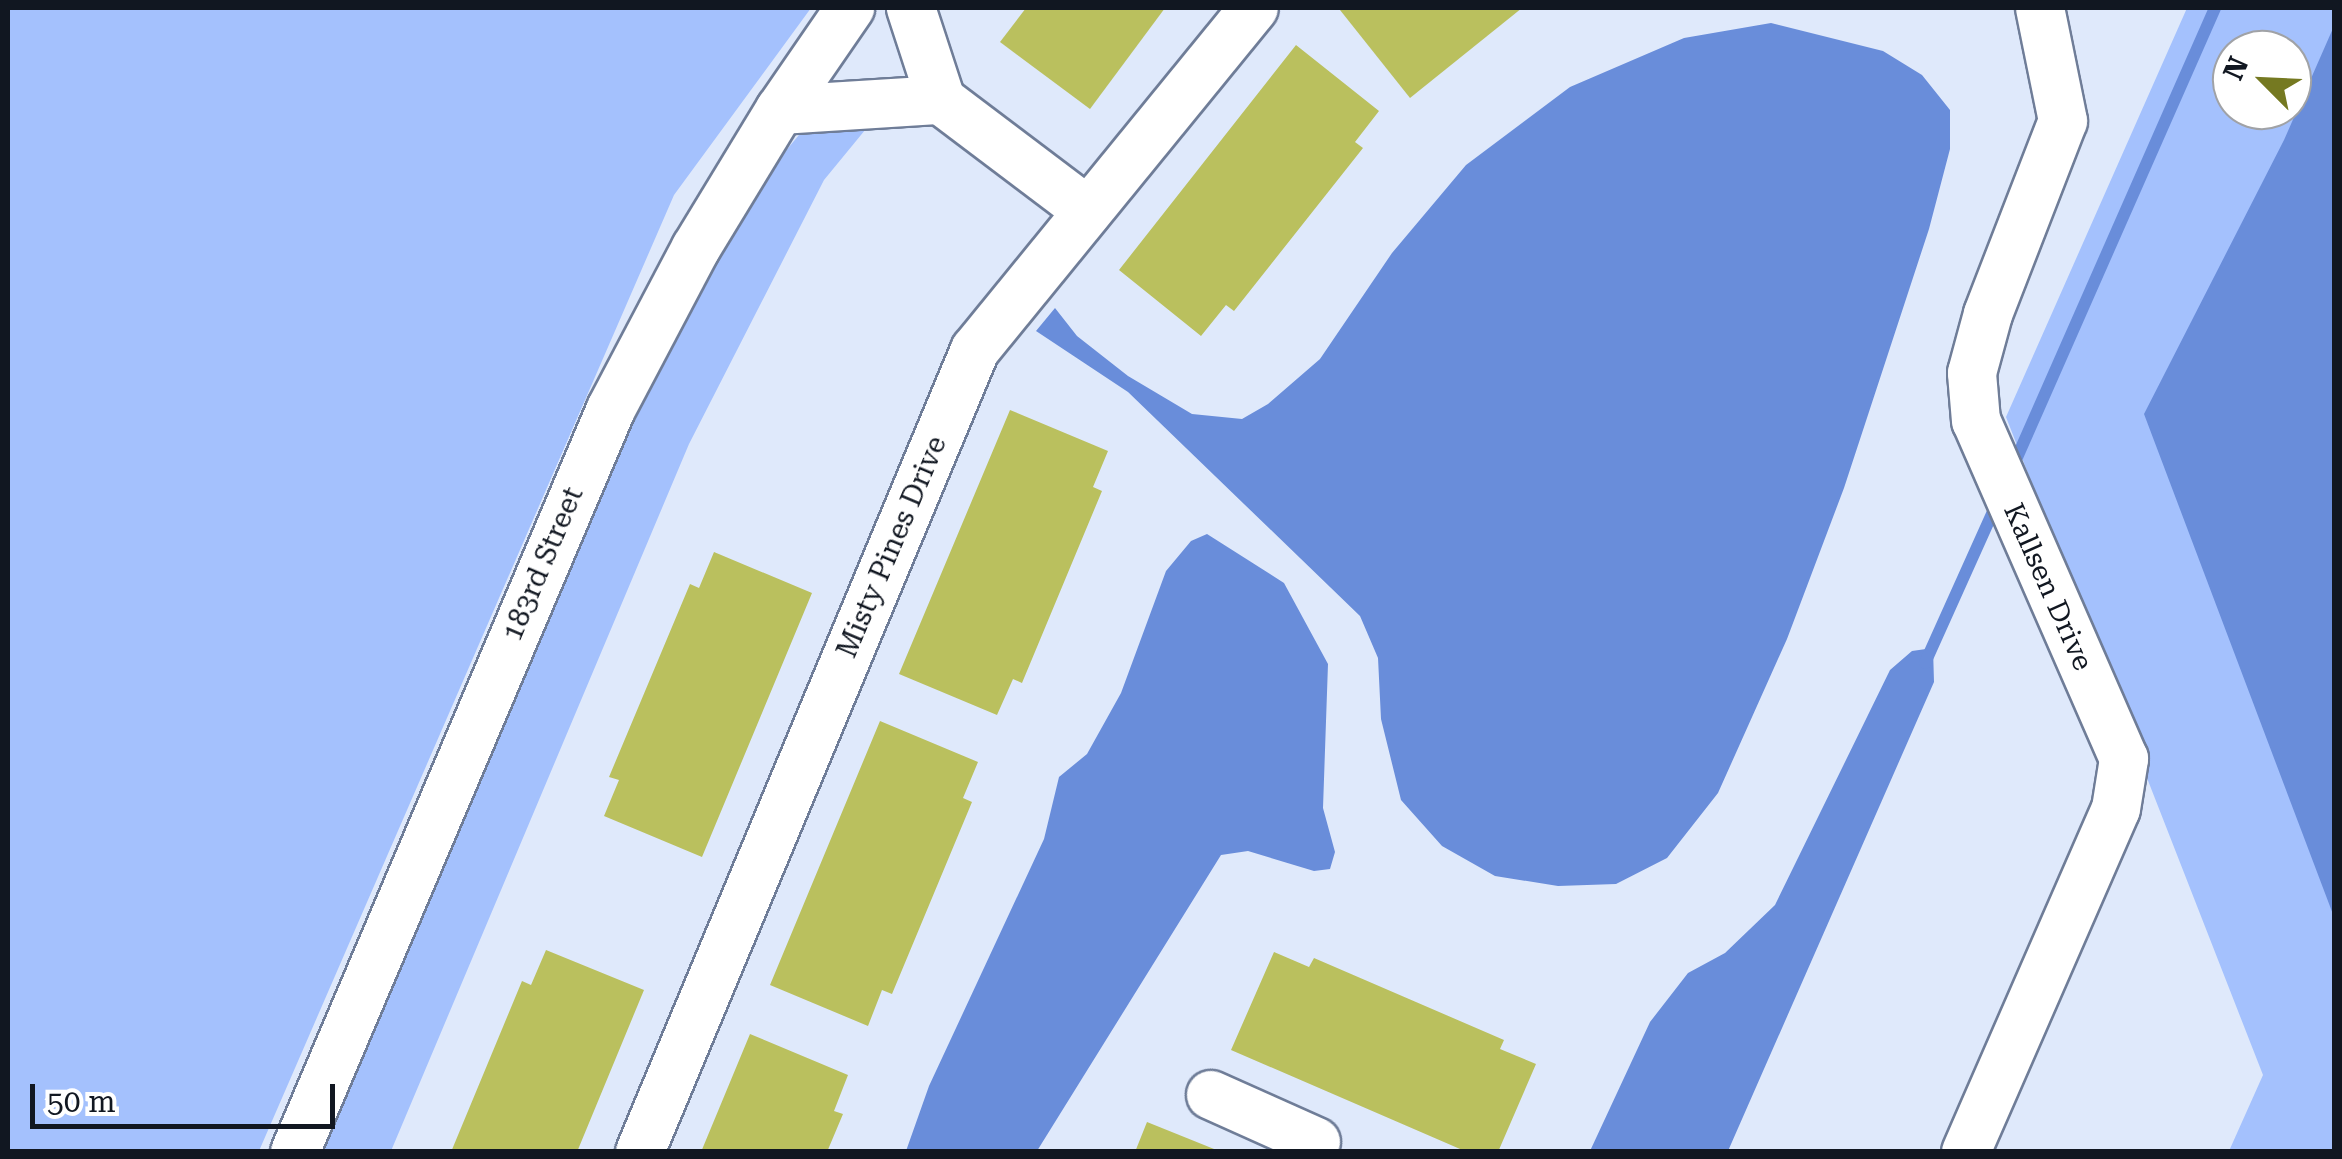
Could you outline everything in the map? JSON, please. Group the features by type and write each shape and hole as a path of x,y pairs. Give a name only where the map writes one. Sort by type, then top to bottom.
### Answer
{"street":[{"name":"183rd Street","path":"295,1152 611,409 686,265 780,110 850,8"},
{"path":"911,8 941,100 1088,211"},
{"name":"Misty Pines Drive","path":"640,1152 975,350 1254,8"},
{"name":"Kallsen Drive","path":"1966,1152 2116,808 2124,759 1976,421 1972,373 1988,314 2063,121 2040,8"},
{"path":"780,110 941,100"},
{"path":"1210,1095 1323,1148"}],"shaded area":[{"path":"8,8 811,8 674,195 259,1151 8,1151"},
{"path":"2187,8 2334,8 2334,1151 2229,1151 2263,1075 2006,417"},
{"path":"1771,23 1883,51 1922,75 1950,110 1950,149 1929,229 1844,488 1787,639 1718,793 1667,858 1616,884 1558,886 1495,876 1442,846 1401,800 1381,719 1378,658 1360,616 1128,392 1036,331 1055,308 1077,336 1128,376 1192,414 1242,419 1268,404 1320,359 1392,253 1466,165 1570,87 1684,38"},
{"path":"2334,26 2334,917 2144,414 2288,130 2312,130 2312,76"},
{"path":"870,124 824,180 689,444 391,1151 322,1152 630,425 714,264 763,178 804,129"},
{"path":"1207,534 1284,583 1328,664 1323,808 1335,852 1330,869 1314,871 1248,851 1221,855 1037,1151 906,1151 929,1086 1044,839 1059,777 1087,754 1121,693 1166,571 1191,541"},
{"path":"1933,648 1934,682 1728,1151 1590,1151 1650,1022 1688,973 1725,953 1775,905 1890,670 1912,651"}],"building":[{"path":"1026,8 1165,8 1090,109 1000,42"},
{"path":"1522,8 1410,98 1340,10"},
{"path":"1296,45 1379,111 1355,142 1363,148 1234,311 1226,305 1201,336 1119,270"},
{"path":"1010,410 1108,451 1093,487 1102,491 1022,683 1013,679 997,715 899,674"},
{"path":"714,552 812,593 702,857 604,816 619,780 609,777 690,584 699,588"},
{"path":"880,721 978,762 963,798 972,802 892,994 882,990 868,1026 770,985"},
{"path":"546,950 644,990 577,1152 451,1152 522,981 531,985"},
{"path":"1274,952 1309,967 1314,958 1504,1040 1500,1049 1536,1064 1498,1152 1467,1152 1231,1050"},
{"path":"750,1034 848,1075 834,1111 843,1114 827,1152 701,1152"},
{"path":"1147,1122 1219,1151 1219,1152 1135,1152"}],"waterway":[{"path":"2011,471 2215,8"},
{"path":"1925,663 1997,503"}]}
